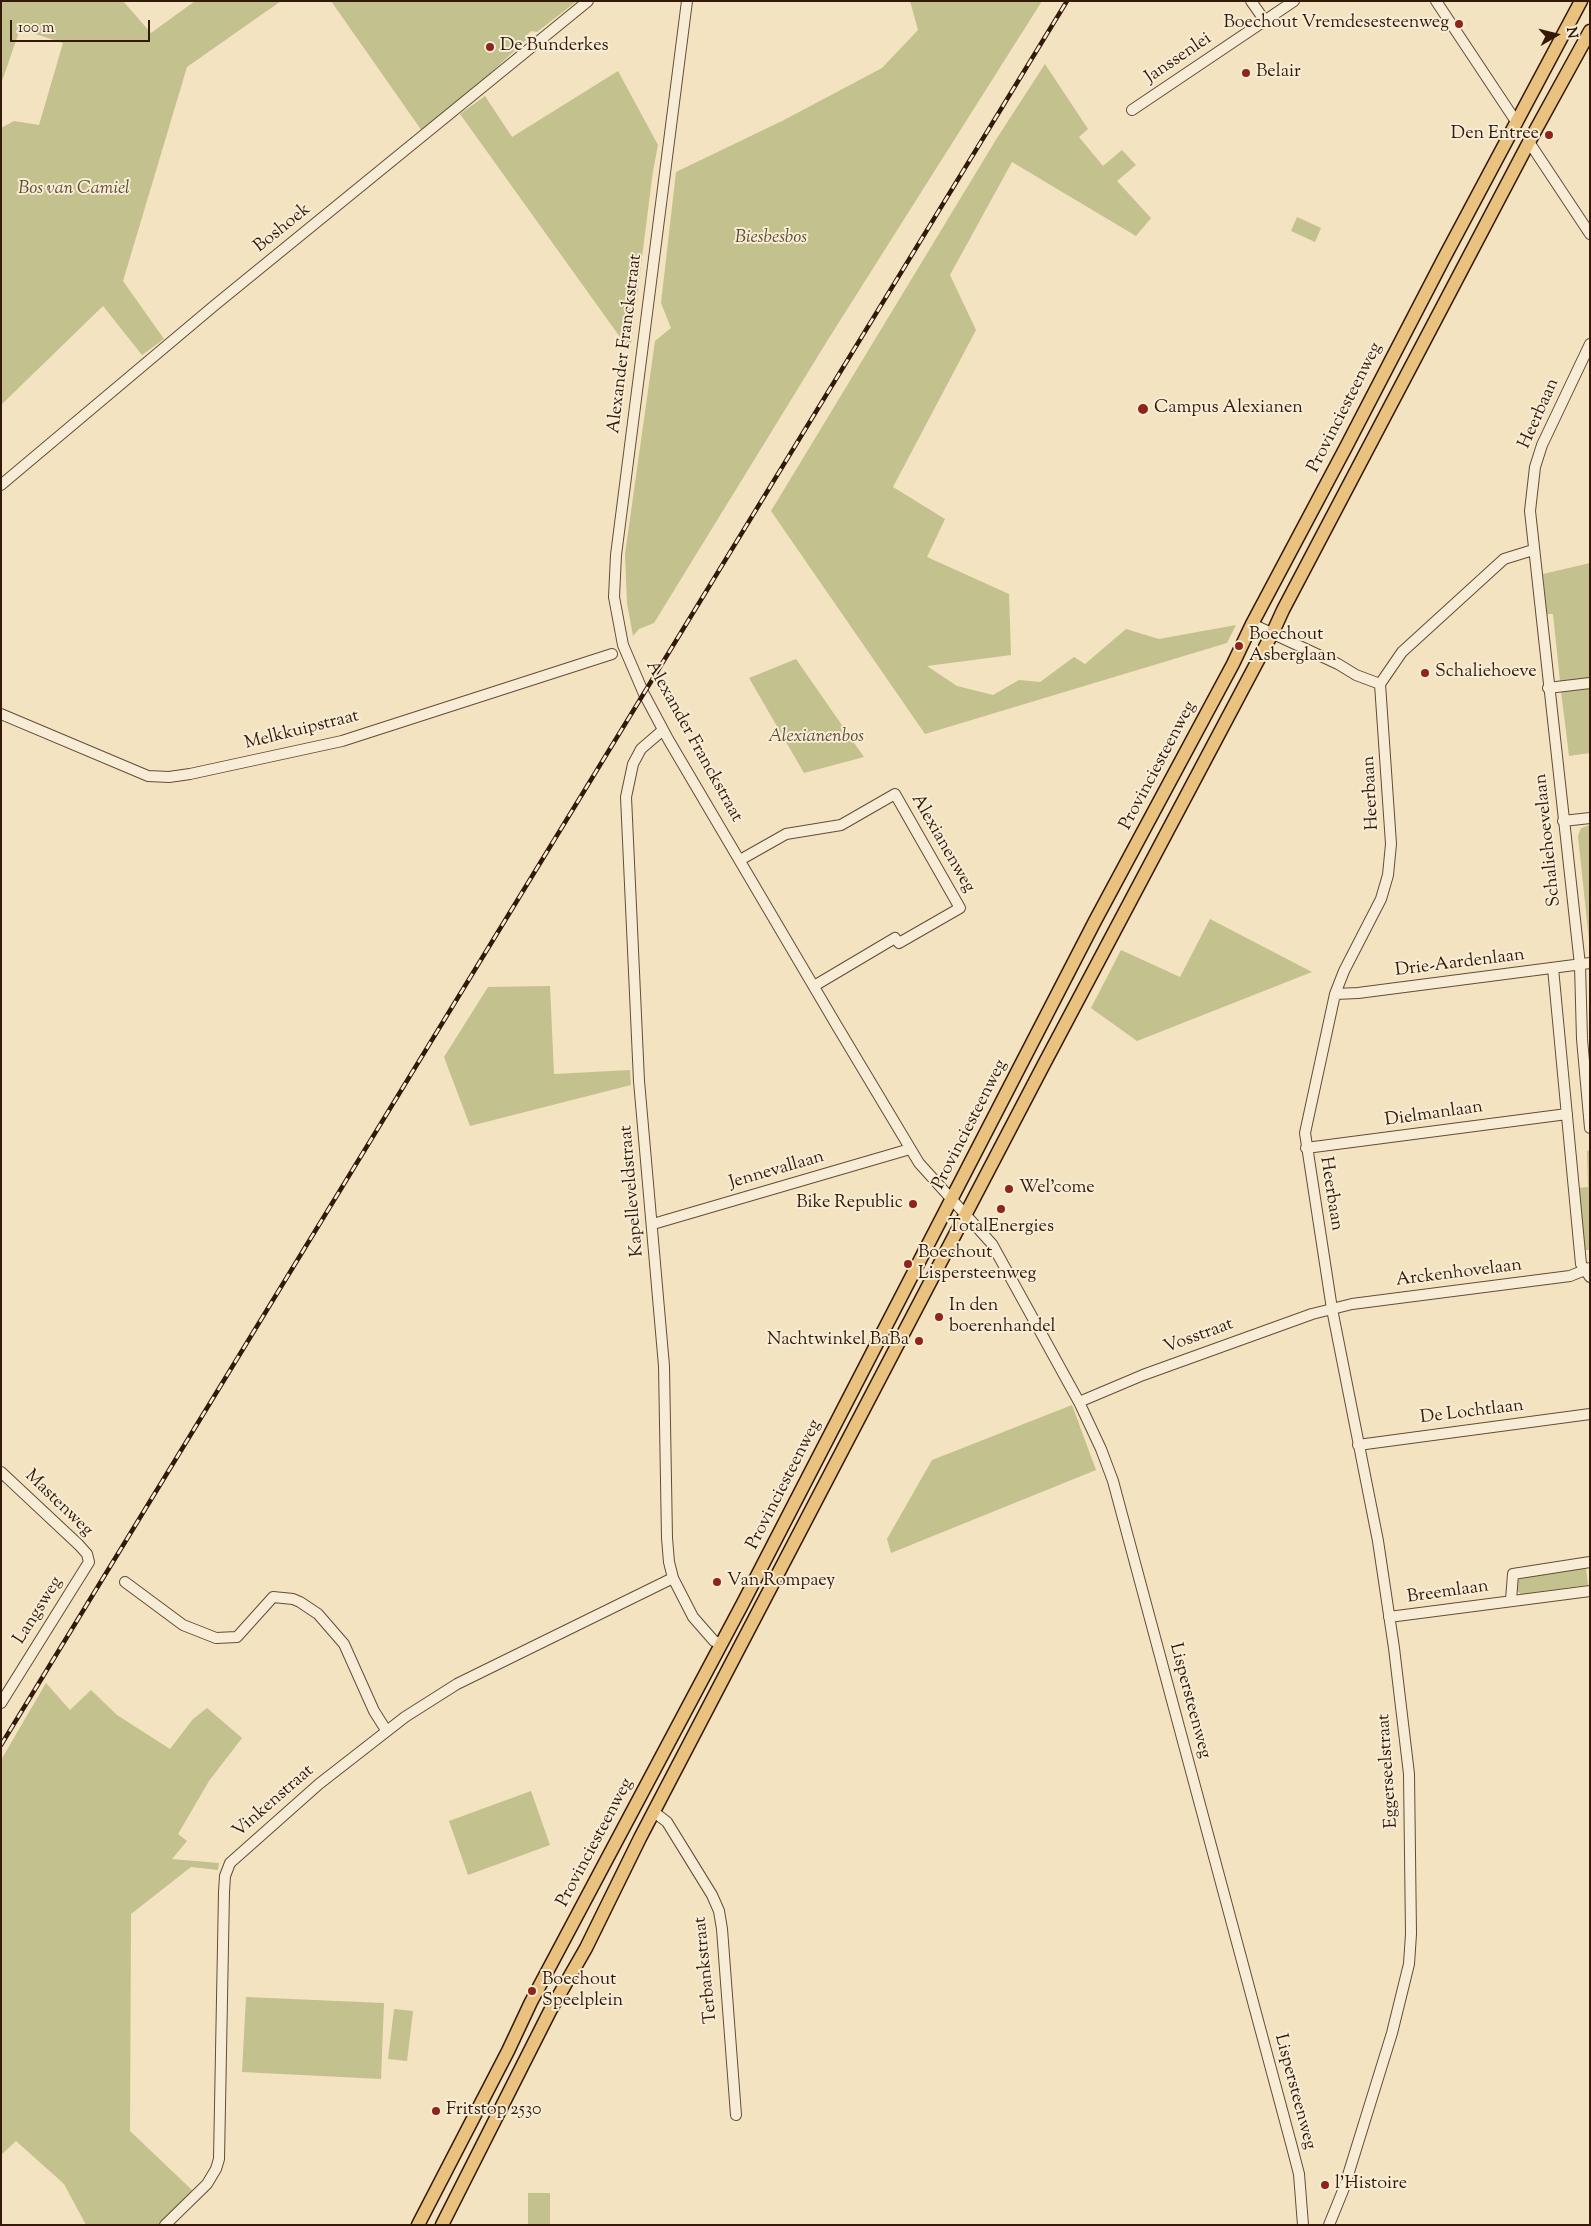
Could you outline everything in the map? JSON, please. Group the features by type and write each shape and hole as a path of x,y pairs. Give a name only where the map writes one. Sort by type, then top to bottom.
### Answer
{"main road":[{"name":"Provinciesteenweg","path":"418,2225 548,1969 721,1643 1095,921 1233,664 1252,624 1443,260 1581,1"},
{"name":"Provinciesteenweg","path":"442,2225 550,2011 564,1988 654,1812 967,1216 1048,1057 1529,142 1590,31"},
{"path":"1517,123 1529,142"},
{"path":"710,1664 716,1659 723,1660 725,1665 720,1676 721,1685"},
{"path":"548,1969 544,1988 548,1994 554,1996 564,1988"}],"street":[{"name":"Boshoek","path":"1,485 215,305 588,1"},
{"name":"Alexander Franckstraat","path":"687,1 614,575 614,597 624,645 644,694 663,730 910,1149 934,1181 967,1216"},
{"path":"1251,1 1265,21"},
{"name":"Janssenlei","path":"1132,110 1294,1"},
{"path":"1436,1 1517,123"},
{"path":"1529,142 1590,234"},
{"name":"Heerbaan","path":"1533,550 1530,511 1535,467 1542,445 1590,344"},
{"path":"1252,624 1273,632 1356,675 1380,684 1402,652 1504,559 1533,550"},
{"name":"Schaliehoevelaan","path":"1533,550 1563,821 1585,964 1582,1039 1589,1098 1590,1128"},
{"name":"Melkkuipstraat","path":"1,714 148,776 169,777 342,741 612,654"},
{"path":"1548,688 1590,683"},
{"name":"Heerbaan","path":"1332,1309 1305,1133 1335,994 1344,971 1381,899 1388,876 1391,844 1380,684"},
{"name":"Kapelleveldstraat","path":"663,730 641,749 633,764 626,797 639,1080 664,1366 667,1538 669,1562 673,1578 693,1617 714,1641 721,1643"},
{"name":"Alexianenweg","path":"740,860 786,834 841,826 894,794 960,908 899,944 895,938 814,986"},
{"path":"1563,821 1590,818"},
{"name":"Drie-Aardenlaan","path":"1335,994 1358,993 1585,964"},
{"path":"1553,968 1581,1264 1588,1272"},
{"name":"Dielmanlaan","path":"1306,1148 1567,1114"},
{"name":"Jennevallaan","path":"653,1224 910,1149"},
{"name":"Lispersteenweg","path":"967,1216 992,1244 1079,1402 1113,1481 1294,2156 1304,2225"},
{"name":"Arckenhovelaan","path":"1332,1309 1352,1304 1570,1276 1588,1272"},
{"name":"Vosstraat","path":"1079,1402 1207,1351 1312,1314 1332,1309"},
{"name":"Eggerseelstraat","path":"1329,2225 1344,2188 1400,2004 1408,1964 1411,1934 1409,1774 1378,1541 1332,1309"},
{"name":"De Lochtlaan","path":"1358,1445 1590,1414"},
{"name":"Mastenweg","path":"1,1472 79,1545 89,1562"},
{"name":"Langsweg","path":"1,1703 89,1562"},
{"name":"Breemlaan","path":"1511,1600 1512,1574 1590,1562"},
{"name":"Vinkenstraat","path":"165,2225 207,2184 219,2159 224,1876 230,1863 319,1784 386,1730 457,1684 673,1578"},
{"path":"125,1582 183,1625 216,1638 237,1637 273,1596 300,1602 318,1614 344,1644 374,1710 386,1730"},
{"name":"Breemlaan","path":"1389,1617 1590,1591"},
{"name":"Terbankstraat","path":"654,1812 667,1822 712,1895 719,1911 736,2115"}],"green space":[{"name":"Bos van Camiel","path":"1,1 123,1 151,33 195,1 281,1 187,67 123,281 164,339 142,355 103,306 1,405 1,128 14,121 39,125 63,43 20,29 1,84"},
{"path":"331,1 577,1 537,32 531,31 527,35 526,40 484,79 422,131"},
{"name":"Biesbesbos","path":"910,1 1042,1 829,338 654,623 639,629 633,636 627,603 625,554 655,341 671,328 661,303 676,172 784,120 882,68 918,30"},
{"path":"1045,64 1088,129 1079,137 1103,166 1122,150 1136,165 1117,181 1151,218 1136,236 1012,162 950,275 976,330 893,487 945,519 927,557 1009,594 1011,655 927,666 957,686 993,695 1019,680 1040,682 1074,657 1085,664 1126,629 1159,639 1236,625 1227,643 925,734 771,511 997,138"},
{"path":"618,71 658,145 630,351 460,114 485,96 512,137"},
{"path":"1297,217 1321,228 1315,242 1291,231"},
{"path":"1590,563 1590,679 1560,681 1553,614 1547,614 1543,574"},
{"name":"Alexianenbos","path":"796,659 864,757 804,773 749,678"},
{"path":"1590,687 1590,753 1569,756 1561,691"},
{"path":"1590,825 1590,950 1578,836 1581,828"},
{"path":"1210,919 1312,972 1137,1041 1091,1008 1121,950 1180,977"},
{"path":"550,986 554,1074 630,1070 631,1085 470,1126 444,1057 488,987"},
{"path":"1590,1150 1590,1250 1584,1250 1578,1188 1588,1187 1587,1151"},
{"path":"1072,1405 1096,1470 891,1553 887,1539 932,1460"},
{"path":"1586,1568 1588,1585 1521,1594 1517,1591 1517,1581 1520,1577"},
{"path":"46,1683 70,1710 91,1690 117,1715 170,1749 193,1719 207,1708 242,1738 209,1781 178,1834 187,1841 172,1859 219,1863 218,1870 191,1867 131,1914 130,2131 193,2191 159,2225 86,2225 64,2184 16,2141 1,2155 1,1760"},
{"path":"531,1791 550,1845 468,1875 449,1821"},
{"path":"246,1997 384,2003 381,2079 242,2072"},
{"path":"394,2009 413,2011 407,2061 388,2059"},
{"path":"528,2193 550,2193 550,2225 528,2225"}],"railway":[{"path":"1,1745 1067,1"}],"place":[{"name":"Boechout Vremdesesteenweg","path":"1459,24"},
{"name":"De Bunderkes","path":"490,47"},
{"name":"Belair","path":"1246,73"},
{"name":"Den Entree","path":"1549,135"},
{"name":"Campus Alexianen","path":"1143,409"},
{"name":"Boechout Asberglaan","path":"1239,646"},
{"name":"Schaliehoeve","path":"1425,673"},
{"name":"Wel'come","path":"1009,1189"},
{"name":"Bike Republic","path":"913,1204"},
{"name":"TotalEnergies","path":"1001,1209"},
{"name":"Boechout Lispersteenweg","path":"908,1264"},
{"name":"In den boerenhandel","path":"939,1317"},
{"name":"Nachtwinkel BaBa","path":"919,1341"},
{"name":"Van Rompaey","path":"717,1582"},
{"name":"Boechout Speelplein","path":"532,1991"},
{"name":"Fritstop 2530","path":"436,2111"},
{"name":"l'Histoire","path":"1325,2185"}]}
